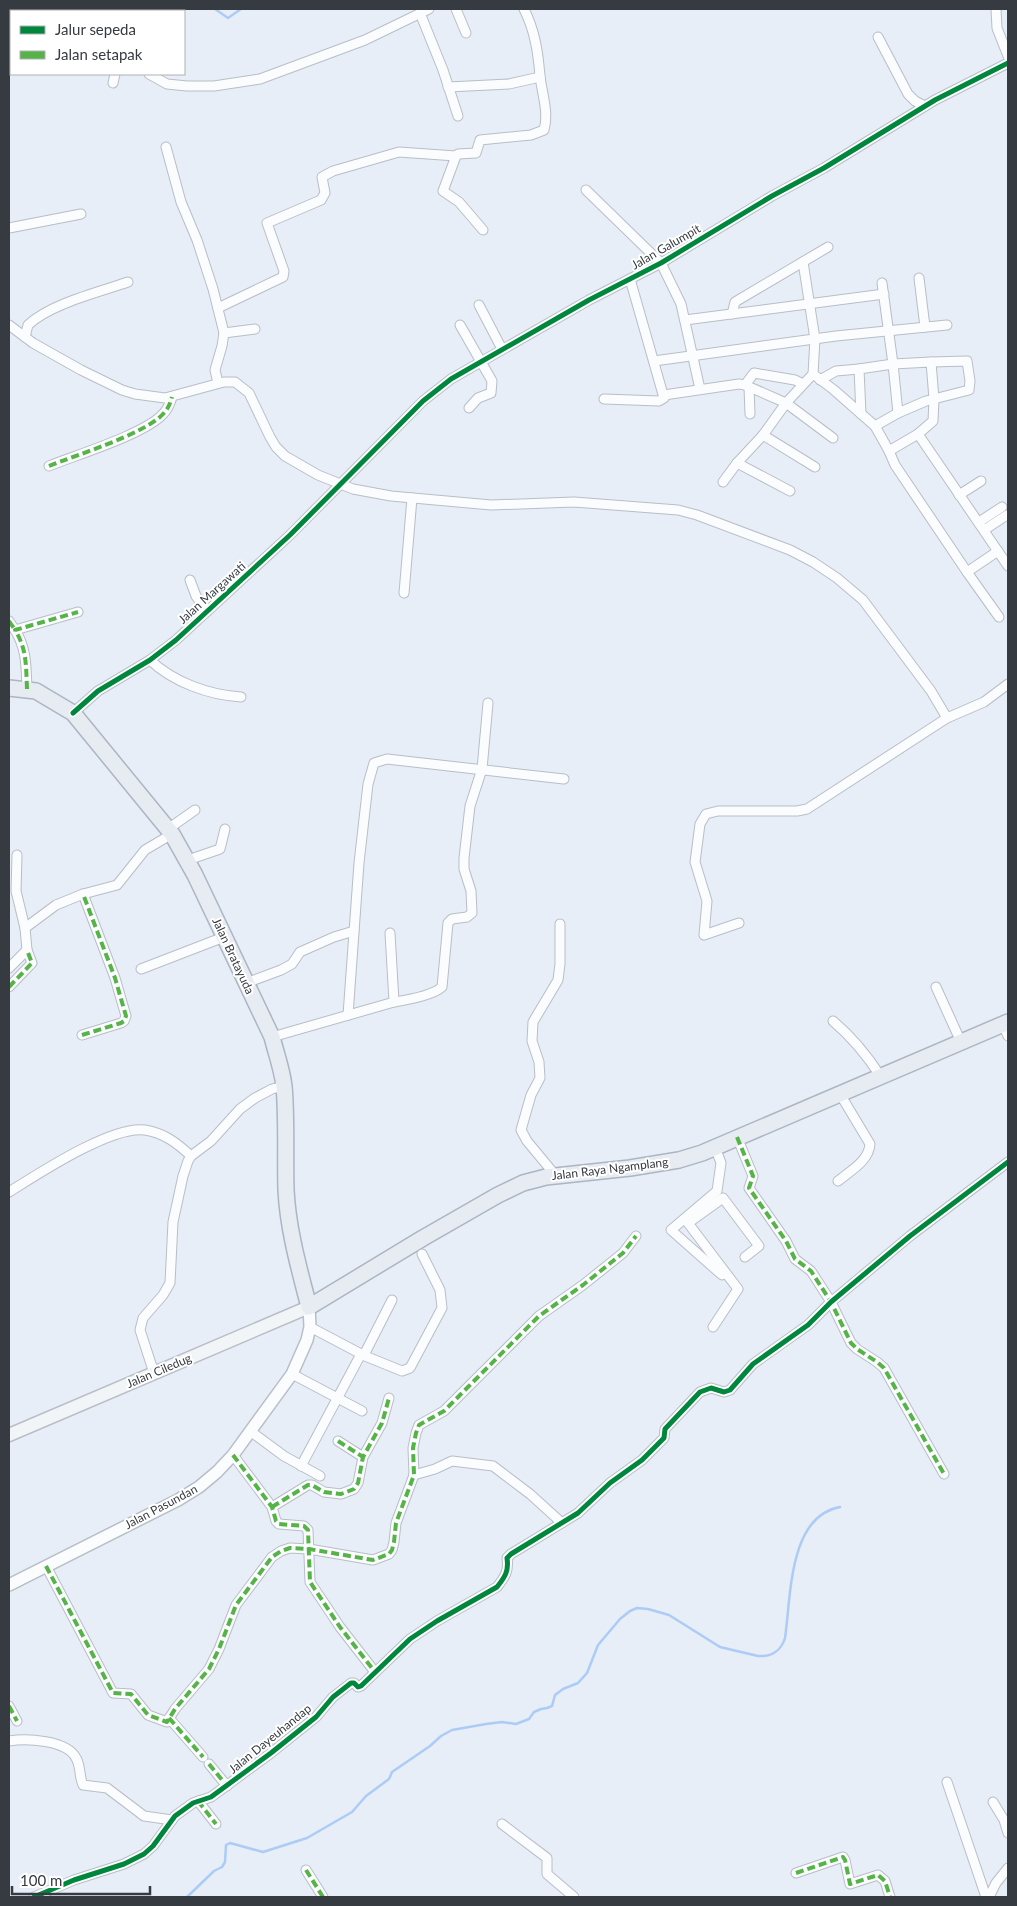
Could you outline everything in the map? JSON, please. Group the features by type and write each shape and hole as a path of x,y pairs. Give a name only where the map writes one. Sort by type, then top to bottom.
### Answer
{"main road":[{"name":"Jalan Bratayuda","path":"9,688 26,689 44,694 73,713 170,832 188,860 272,1037 284,1086 286,1191 291,1233 309,1307"},
{"name":"Jalan Raya Ngamplang","path":"309,1307 498,1195 534,1179 630,1168 685,1158 708,1150 961,1042 1006,1027"},
{"name":"Jalan Ciledug","path":"9,1434 309,1307"}],"street":[{"path":"456,9 466,33"},
{"path":"218,308 283,277 284,271 268,223 324,197 326,193 322,177 333,171 399,152 456,156 458,154 476,153 478,142 481,139 531,135 543,131 546,121 546,106 536,42 524,9"},
{"path":"996,9 997,28 1008,56"},
{"path":"151,75 167,84 187,86 214,86 260,79 365,40 423,12 425,24 458,116"},
{"path":"878,37 908,94 915,101 925,106"},
{"name":"Jalan Galumpit","path":"352,473 423,401 451,379 480,361 661,263 772,196 824,168 925,106 1008,63"},
{"path":"448,87 510,84 540,77"},
{"path":"9,324 26,333 81,370 122,390 159,398 172,397 196,391 216,377 224,333 197,240 181,202 166,147"},
{"path":"456,156 443,192 459,202 483,230"},
{"path":"586,190 661,263 681,304 700,389"},
{"path":"9,228 81,214"},
{"path":"732,314 735,302 828,247"},
{"path":"724,482 737,463 812,374 815,339 803,262"},
{"path":"919,278 925,327"},
{"path":"604,399 659,401 664,399 630,279"},
{"path":"26,333 28,324 40,315 64,304 128,282"},
{"path":"882,283 890,332 898,413"},
{"path":"685,320 884,294"},
{"path":"479,304 502,349"},
{"path":"460,325 492,381 491,393 478,398 469,408"},
{"path":"654,361 815,339 947,325"},
{"path":"224,333 255,328"},
{"path":"820,380 836,371 893,364 966,360 968,362 968,391 926,401 898,413 875,426"},
{"path":"889,451 918,434 933,421 934,399 931,362"},
{"path":"859,369 861,414"},
{"path":"750,414 747,386 754,373 795,380 803,384"},
{"path":"812,374 875,426 895,465 999,617"},
{"path":"216,377 235,382 249,393 270,437 285,456 353,489 412,498 491,505 574,502 678,510 790,550 836,578 863,600 931,691 947,718"},
{"path":"664,395 739,384 747,386 786,403 833,438"},
{"path":"49,466 150,424 167,410 172,397"},
{"path":"918,434 1008,564"},
{"path":"762,435 815,467"},
{"path":"737,463 790,491"},
{"name":"Jalan Margawati","path":"73,713 98,691 150,660 208,611 290,535 352,473"},
{"path":"959,495 981,481"},
{"path":"404,593 412,498"},
{"path":"982,526 1004,511"},
{"path":"967,572 998,550"},
{"path":"190,580 196,596 208,611"},
{"path":"15,630 78,612"},
{"path":"9,621 26,655 26,689"},
{"path":"150,660 163,671 189,684 213,693 241,697"},
{"path":"739,923 704,935 706,898 694,862 701,821 706,814 713,812 797,811 807,809 947,718 984,702 1008,684"},
{"path":"272,1037 424,995 442,987 448,924 452,919 467,917 472,912 472,892 464,869 464,858 472,794 482,769 488,702"},
{"path":"348,1015 360,854 368,784 373,765 376,762 387,759 564,779"},
{"path":"26,928 56,905 83,894 117,885 145,850 170,832 195,810"},
{"path":"188,860 220,849 225,829"},
{"path":"9,987 32,963 27,950 26,928 16,891 17,855"},
{"path":"82,1035 120,1023 124,1021 126,1016 115,978 83,894"},
{"path":"556,1176 527,1141 521,1130 531,1095 540,1078 539,1062 532,1041 533,1022 558,980 560,924"},
{"path":"246,983 292,964 300,952 334,937 354,931"},
{"path":"390,933 394,1002"},
{"path":"141,969 224,937"},
{"path":"9,968 27,950"},
{"path":"936,987 961,1042"},
{"path":"833,1021 851,1036 881,1077"},
{"path":"154,1373 140,1330 143,1318 163,1295 170,1283 173,1222 183,1176 191,1156 211,1141 240,1109 272,1089 284,1086"},
{"path":"838,1181 866,1157 870,1150 870,1144 840,1094"},
{"path":"9,1192 52,1165 99,1142 127,1131 145,1130 166,1136 176,1142 191,1156"},
{"path":"738,1137 753,1176 749,1188 786,1241 790,1252 811,1271 831,1302 854,1347 884,1368 944,1474"},
{"path":"708,1150 721,1163 720,1194 759,1246 745,1257"},
{"name":"Jalan Dayeuhandap","path":"34,1897 74,1880 124,1864 144,1854 153,1846 174,1818 195,1802 212,1798 316,1717 333,1697 353,1682 360,1687 410,1639 437,1621 497,1587 507,1572 507,1558 578,1513 610,1484 642,1460 664,1438 665,1429 700,1392 711,1388 724,1392 730,1390 753,1364 808,1325 831,1302 910,1236 1008,1162"},
{"path":"720,1194 686,1221 671,1230 738,1289"},
{"path":"686,1221 738,1289"},
{"path":"46,1566 112,1693 131,1694 148,1715 167,1722 209,1669 236,1605 272,1556 280,1551 309,1544 364,1560 373,1560 386,1556 392,1550 396,1523 414,1475 413,1448 420,1425 444,1411 539,1316 583,1285 616,1258 636,1236"},
{"path":"310,1327 362,1355 402,1371 410,1368 442,1308 440,1290 422,1254"},
{"path":"713,1327 738,1289"},
{"path":"301,1466 392,1300"},
{"name":"Jalan Pasundan","path":"9,1585 178,1500 199,1487 217,1472 232,1455 292,1374 306,1342 310,1327 309,1307"},
{"path":"292,1374 362,1411"},
{"path":"272,1507 310,1485 324,1492 341,1494 354,1489 358,1483 362,1457 382,1423 389,1398"},
{"path":"250,1431 284,1456 320,1476"},
{"path":"338,1441 362,1457"},
{"path":"232,1455 272,1507 276,1521 279,1524 305,1526 309,1532 310,1582 340,1627 375,1672"},
{"path":"414,1475 435,1469 452,1461 493,1466 530,1494 562,1522"},
{"path":"9,1706 17,1721"},
{"path":"169,1718 227,1786"},
{"path":"9,1741 39,1741 63,1747 76,1756 83,1785 107,1788 144,1816 174,1818"},
{"path":"947,1782 987,1897"},
{"path":"195,1802 216,1824"},
{"path":"992,1802 1004,1820 1008,1832"},
{"path":"502,1824 547,1858 547,1874 574,1897"},
{"path":"796,1873 843,1857 846,1860 850,1884 878,1875 884,1881 890,1897"},
{"path":"987,1897 1008,1868"},
{"path":"306,1870 323,1897"}],"waterway":[{"path":"215,9 228,18 241,9"},
{"path":"187,1897 214,1871 222,1867 225,1862 226,1845 230,1843 263,1852 307,1838 352,1812 366,1796 389,1779 392,1772 452,1730 502,1722 516,1724 529,1719 534,1712 552,1706 555,1695 563,1689 578,1683 587,1673 598,1645 620,1619 637,1608 669,1615 720,1647 758,1656 775,1652 785,1638 791,1582 801,1542 810,1526 823,1514 840,1507"}],"marked path":[{"path":"49,466 126,436 154,422 169,406 172,397"},
{"path":"27,689 24,651 15,630 78,612"},
{"path":"9,621 15,630"},
{"path":"82,1035 121,1023 126,1016 115,978 83,894"},
{"path":"9,987 32,963 27,950"},
{"path":"737,1137 753,1176 749,1188 786,1241 795,1259 811,1271 831,1302 851,1343 884,1368 944,1474"},
{"path":"46,1566 113,1693 131,1694 148,1715 167,1722 175,1709 209,1669 236,1605 272,1557 290,1548 309,1549 373,1560 389,1554 394,1542 396,1523 414,1475 413,1448 419,1425 444,1411 539,1316 583,1285 623,1253 636,1236"},
{"path":"272,1507 308,1485 312,1485 324,1492 341,1494 354,1489 358,1483 363,1457 382,1423 389,1398"},
{"path":"338,1441 363,1457"},
{"path":"233,1455 272,1507 276,1521 279,1524 304,1526 308,1530 310,1582 340,1627 375,1672"},
{"path":"9,1706 17,1721"},
{"path":"169,1718 203,1757"},
{"path":"209,1764 227,1786"},
{"path":"198,1801 216,1824"},
{"path":"796,1873 843,1857 850,1884 878,1875 885,1881 890,1897"},
{"path":"306,1870 323,1897"}],"cycle path":[{"path":"73,713 98,691 150,660 176,640 290,535 423,401 451,379 589,300 661,263 772,196 824,168 935,100 1008,63"},
{"path":"34,1897 74,1880 124,1864 144,1854 153,1846 175,1816 193,1803 211,1797 271,1753 316,1717 333,1697 351,1683 358,1687 361,1686 410,1639 437,1621 497,1587 506,1574 507,1558 511,1554 578,1513 610,1483 642,1460 664,1438 665,1429 700,1392 711,1388 724,1392 730,1390 753,1364 808,1325 831,1302 910,1236 1008,1162"}]}
